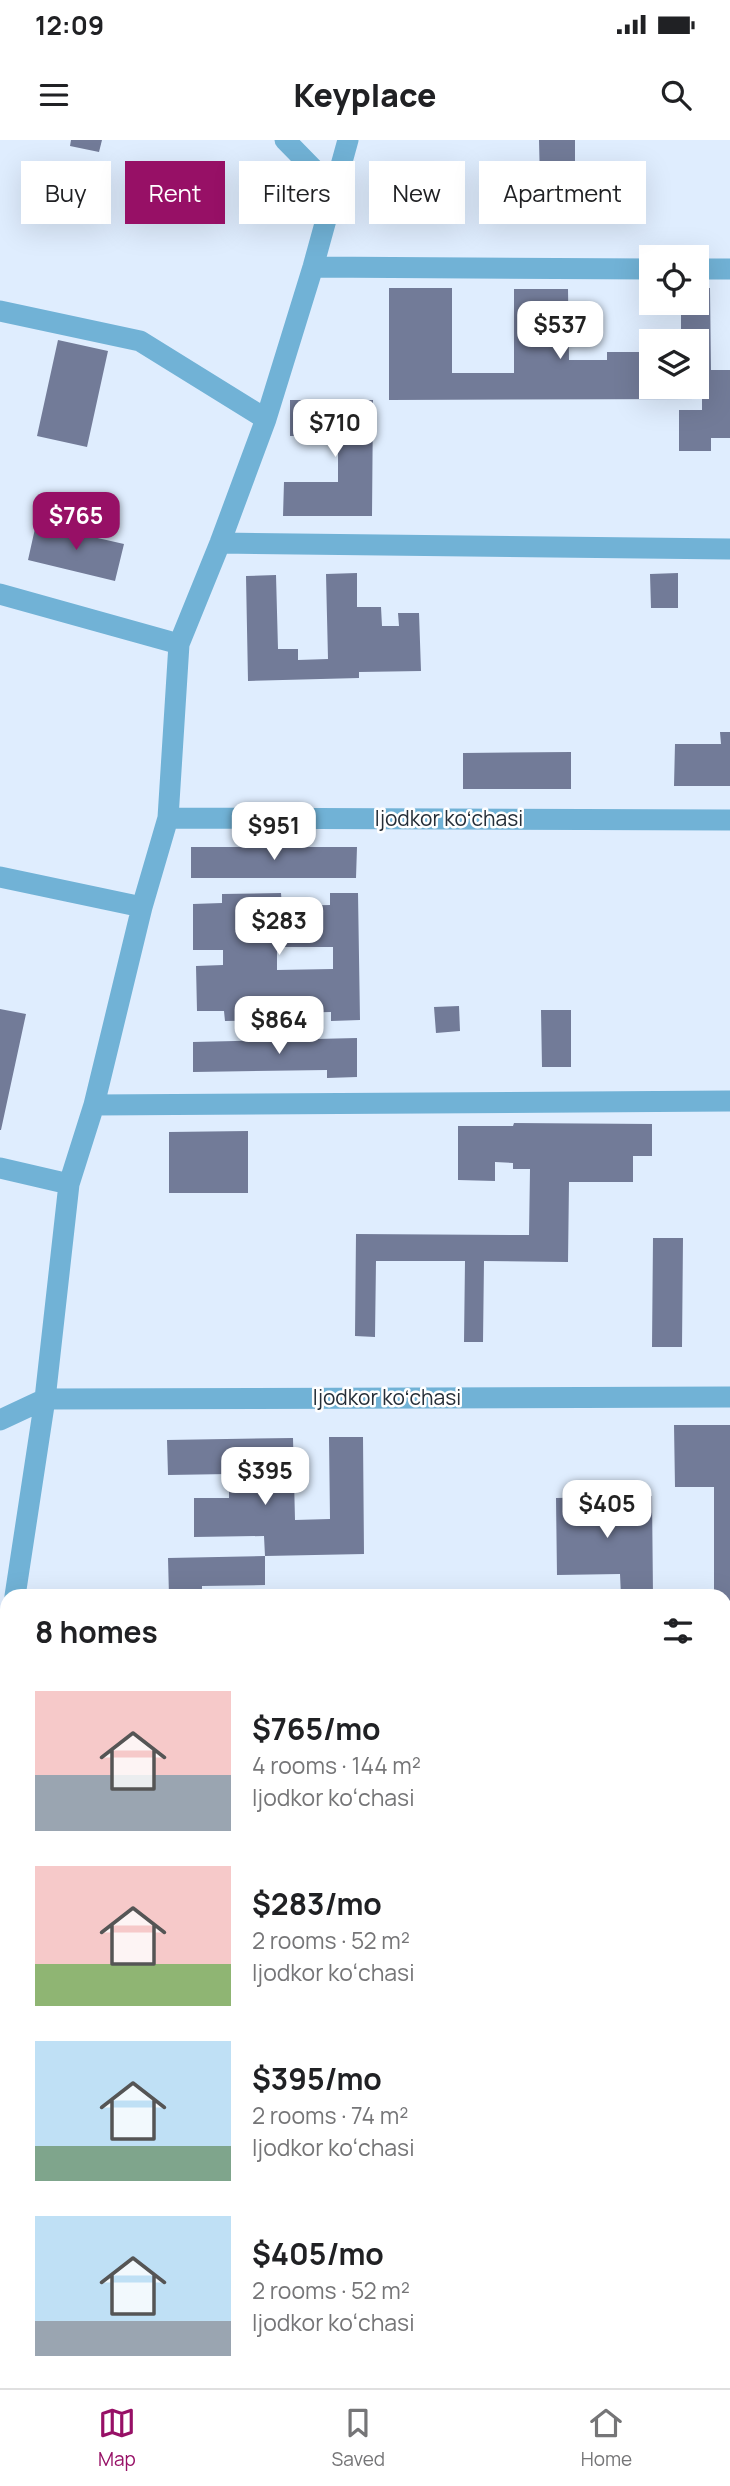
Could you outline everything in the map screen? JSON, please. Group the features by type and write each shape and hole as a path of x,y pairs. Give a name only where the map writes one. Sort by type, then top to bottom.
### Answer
{"street":[{"path":"285,140 306,161"},
{"path":"342,161 348,140"},
{"path":"16,1589 45,1399 69,1184 94,1105 142,907 168,818 178,644 220,543 266,419 325,224"},
{"path":"313,267 639,269"},
{"path":"709,269 730,269"},
{"path":"0,311 140,341 266,419"},
{"path":"220,543 730,550"},
{"path":"0,594 178,644"},
{"name":"Ijodkor koʻchasi","path":"168,818 730,820"},
{"path":"0,877 142,907"},
{"path":"94,1105 730,1101"},
{"path":"0,1168 69,1184"},
{"name":"Ijodkor koʻchasi","path":"0,1420 45,1399 730,1397"}],"building":[{"path":"71,140 102,140 99,152 70,146"},
{"path":"539,140 575,140 575,161 539,161"},
{"path":"389,288 452,288 452,373 514,373 514,289 568,289 569,360 607,360 607,352 639,352 639,399 702,399 389,400"},
{"path":"710,288 711,370 730,370 730,438 711,438 711,451 679,451 679,410 702,410 702,399 709,399 709,329 681,329 681,315 709,315"},
{"path":"58,340 108,351 87,447 37,436"},
{"path":"290,400 373,400 372,516 283,516 284,482 338,482 338,436 290,436"},
{"path":"36,524 124,544 115,581 28,560"},
{"path":"357,573 357,607 381,607 382,626 399,626 398,613 419,613 421,671 359,672 359,678 248,681 246,576 276,575 278,649 298,649 298,660 328,659 326,574"},
{"path":"678,573 678,608 651,608 650,574"},
{"path":"720,732 730,732 730,786 674,786 675,744 721,744"},
{"path":"571,752 571,789 463,789 463,753"},
{"path":"191,847 357,847 356,878 191,878"},
{"path":"281,893 282,906 330,905 330,893 358,893 360,1020 331,1021 331,1012 280,1013 281,1020 225,1021 224,1011 197,1011 196,966 223,965 223,950 193,950 193,904 222,903 222,894","holes":["277,947 333,947 333,969 277,970"]},
{"path":"459,1006 460,1031 436,1033 434,1007"},
{"path":"0,1009 26,1014 1,1130 0,1130"},
{"path":"541,1010 571,1010 571,1067 542,1067"},
{"path":"357,1038 357,1077 327,1078 327,1070 193,1072 193,1042"},
{"path":"514,1123 652,1124 652,1156 633,1156 633,1182 569,1182 568,1262 484,1261 483,1342 464,1342 465,1261 376,1261 375,1337 355,1336 356,1234 529,1235 530,1169 513,1169 513,1163 495,1162 495,1181 458,1180 458,1126 513,1126"},
{"path":"248,1131 248,1193 169,1193 169,1132"},
{"path":"653,1238 683,1238 682,1347 652,1347"},
{"path":"674,1425 730,1425 730,1589 714,1589 714,1487 675,1487"},
{"path":"329,1437 363,1437 364,1554 265,1556 264,1536 194,1537 194,1498 229,1498 229,1474 168,1475 167,1440 293,1438 295,1520 330,1519"},
{"path":"652,1496 653,1589 621,1589 620,1574 557,1575 556,1498"},
{"path":"265,1556 265,1585 169,1589 168,1558"}]}
